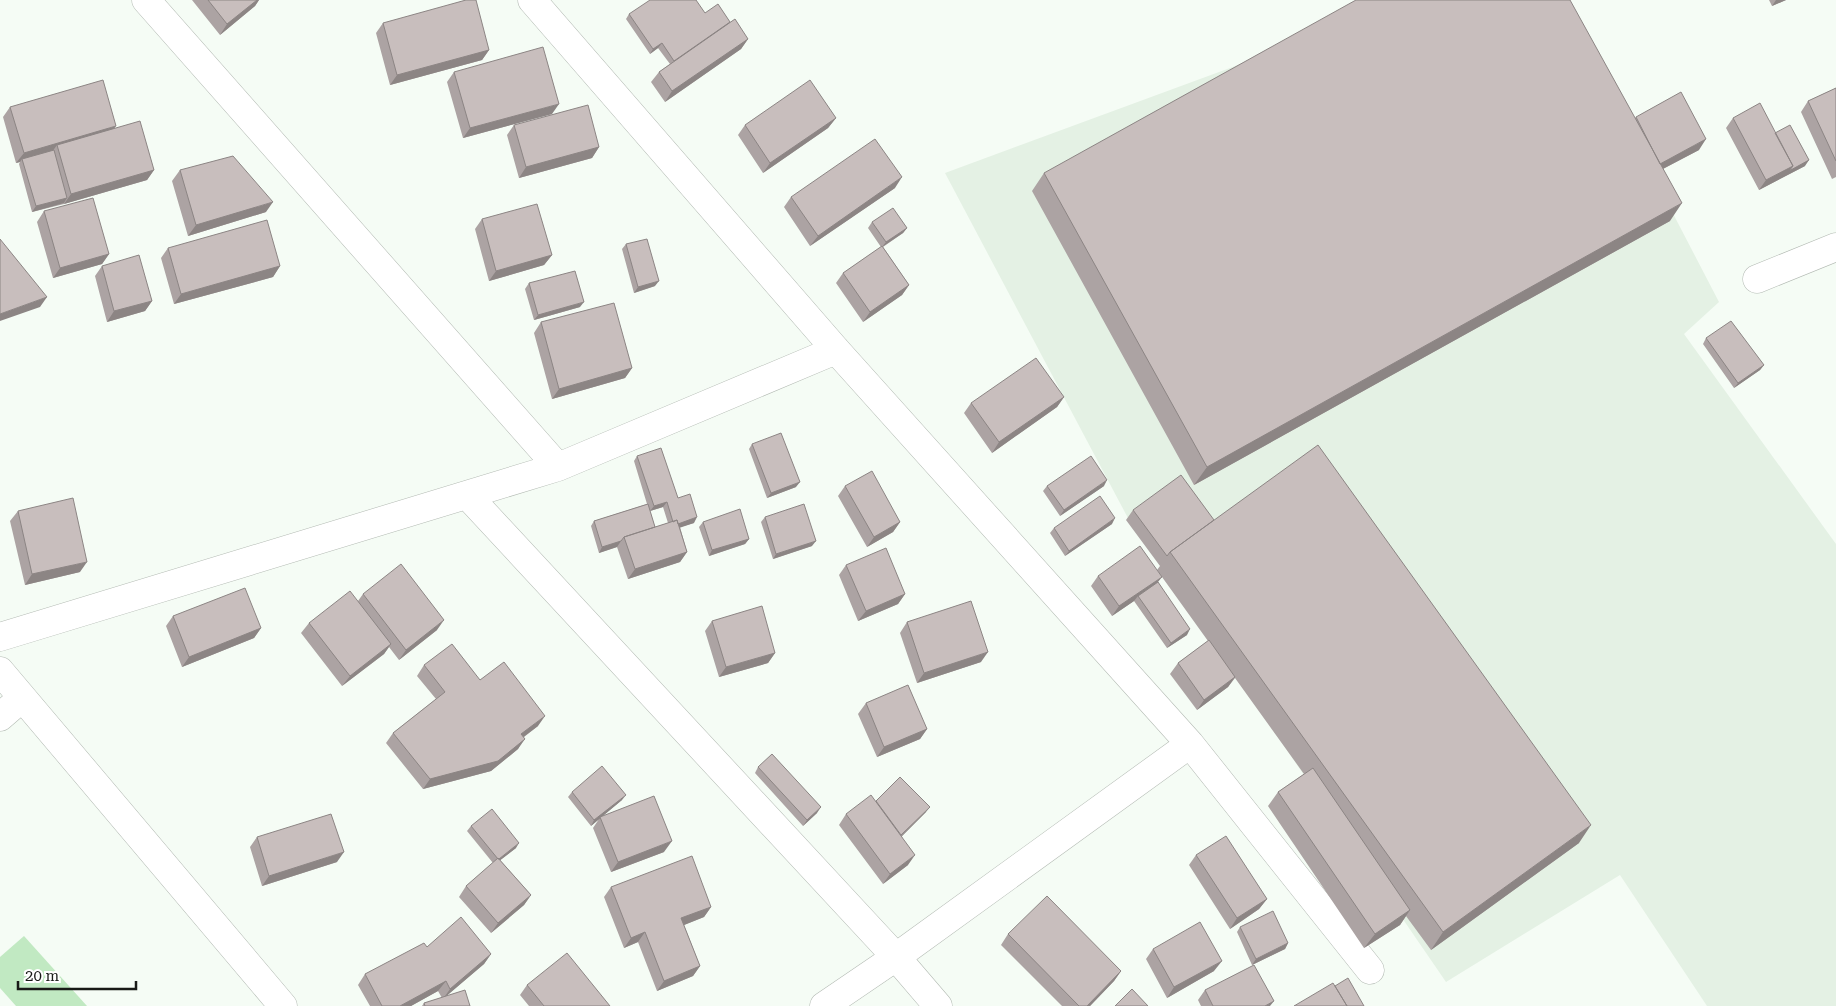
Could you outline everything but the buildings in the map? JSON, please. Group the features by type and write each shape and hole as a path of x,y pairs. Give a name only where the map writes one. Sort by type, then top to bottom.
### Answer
{"street":[{"path":"146,0 558,467"},
{"path":"532,0 836,350 1190,744 1370,970"},
{"path":"1757,279 1836,247"},
{"path":"0,637 468,496 558,467 836,350"},
{"path":"468,496 896,957 938,1006"},
{"path":"0,671 283,1006"},
{"path":"0,717 22,698"},
{"path":"824,1006 896,957 1190,744"}],"shaded area":[{"path":"1414,0 1562,0 1719,302 1684,334 1836,544 1836,1006 1707,1006 1620,875 1446,982 1129,520 945,173"}],"green space":[{"path":"24,936 87,1006 16,1006 0,988 0,957"}]}
